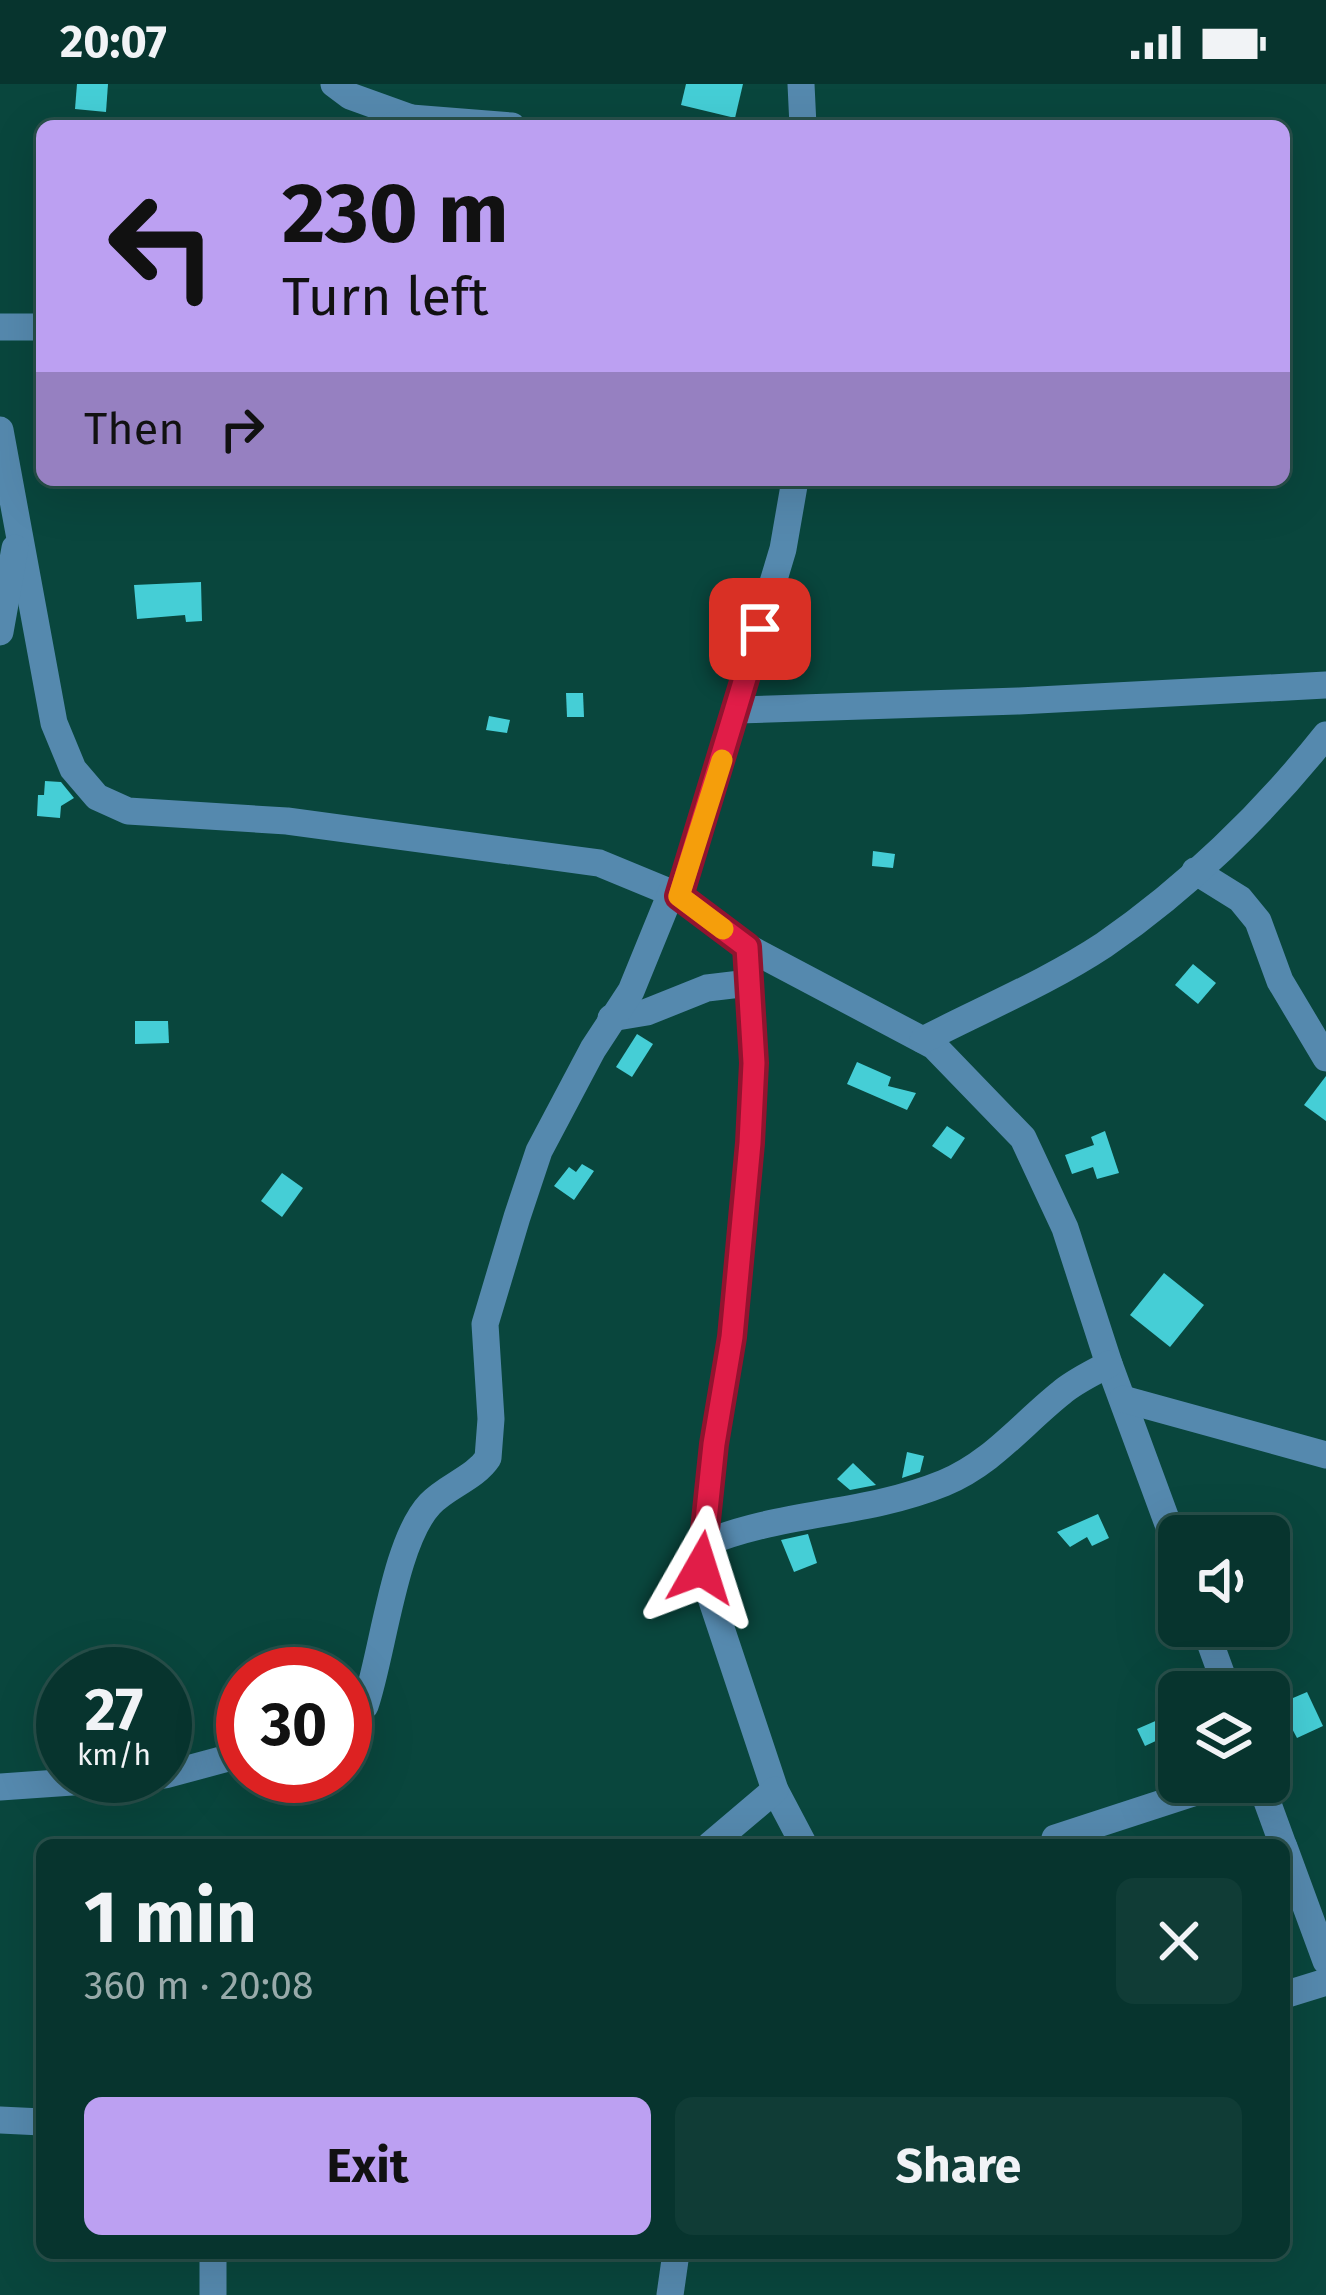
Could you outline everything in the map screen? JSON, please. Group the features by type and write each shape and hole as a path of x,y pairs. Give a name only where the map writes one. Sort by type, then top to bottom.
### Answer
{"street":[{"path":"334,84 397,120"},
{"path":"801,84 802,120"},
{"path":"0,327 36,326"},
{"path":"1,441 55,723 73,769 97,797 128,812 287,820 598,863 675,894 747,947 923,1040 983,1093 1023,1138 1065,1228 1108,1364 1165,1515"},
{"path":"372,1679 416,1525 430,1504 488,1458 490,1419 483,1346 492,1295 539,1151 611,1018 632,991 675,894 738,710 783,549 793,486"},
{"path":"0,632 17,532"},
{"path":"738,710 1326,685"},
{"path":"923,1040 1084,957 1160,903 1237,833 1326,735"},
{"path":"1195,871 1240,899 1258,921 1280,981 1326,1058"},
{"path":"747,947 754,1063 749,1162 732,1337 701,1568 775,1790 801,1839"},
{"path":"611,1018 647,1012 707,988 749,983"},
{"path":"701,1545 741,1528 871,1508 946,1482 986,1460 1062,1392 1108,1364"},
{"path":"1124,1400 1326,1455"},
{"path":"0,1787 36,1785"},
{"path":"717,1839 775,1790"},
{"path":"1055,1838 1162,1803"},
{"path":"1268,1803 1281,1839"},
{"path":"1290,1862 1326,1960"},
{"path":"1290,1993 1326,1982"},
{"path":"0,2120 36,2122"},
{"path":"213,2259 213,2295"},
{"path":"670,2295 675,2259"}],"building":[{"path":"77,84 108,84 106,112 75,109"},
{"path":"686,84 743,84 735,118 681,105"},
{"path":"201,582 202,621 186,622 185,615 137,619 134,585"},
{"path":"566,693 583,693 584,717 567,717"},
{"path":"489,716 510,720 507,733 486,730"},
{"path":"45,781 61,782 74,798 61,806 60,818 37,816 38,795 44,795"},
{"path":"873,851 895,854 893,868 872,866"},
{"path":"1193,964 1216,983 1198,1004 1175,985"},
{"path":"135,1021 168,1021 169,1043 135,1044"},
{"path":"637,1034 653,1044 632,1077 616,1067"},
{"path":"857,1062 891,1077 888,1086 916,1093 907,1110 847,1084"},
{"path":"1326,1076 1326,1121 1304,1105"},
{"path":"947,1126 965,1138 951,1159 932,1146"},
{"path":"1105,1131 1119,1173 1097,1179 1093,1167 1072,1174 1065,1155 1094,1145 1091,1137"},
{"path":"582,1164 594,1171 574,1200 554,1186 569,1167 576,1172"},
{"path":"282,1173 303,1188 282,1217 261,1201"},
{"path":"1164,1273 1204,1305 1170,1347 1130,1315"},
{"path":"907,1452 924,1456 920,1472 902,1478"},
{"path":"853,1463 876,1485 850,1490 837,1479"},
{"path":"1098,1514 1109,1538 1092,1546 1087,1537 1070,1547 1057,1532"},
{"path":"808,1534 817,1563 794,1572 781,1540"},
{"path":"1307,1692 1323,1726 1297,1738 1290,1725 1290,1699"},
{"path":"1158,1720 1158,1740 1145,1746 1137,1729"}],"slow traffic":[{"path":"722,760 679,896 723,929"}],"route":[{"path":"701,1568 714,1444 732,1337 754,1063 747,947 679,896 760,629"}]}
